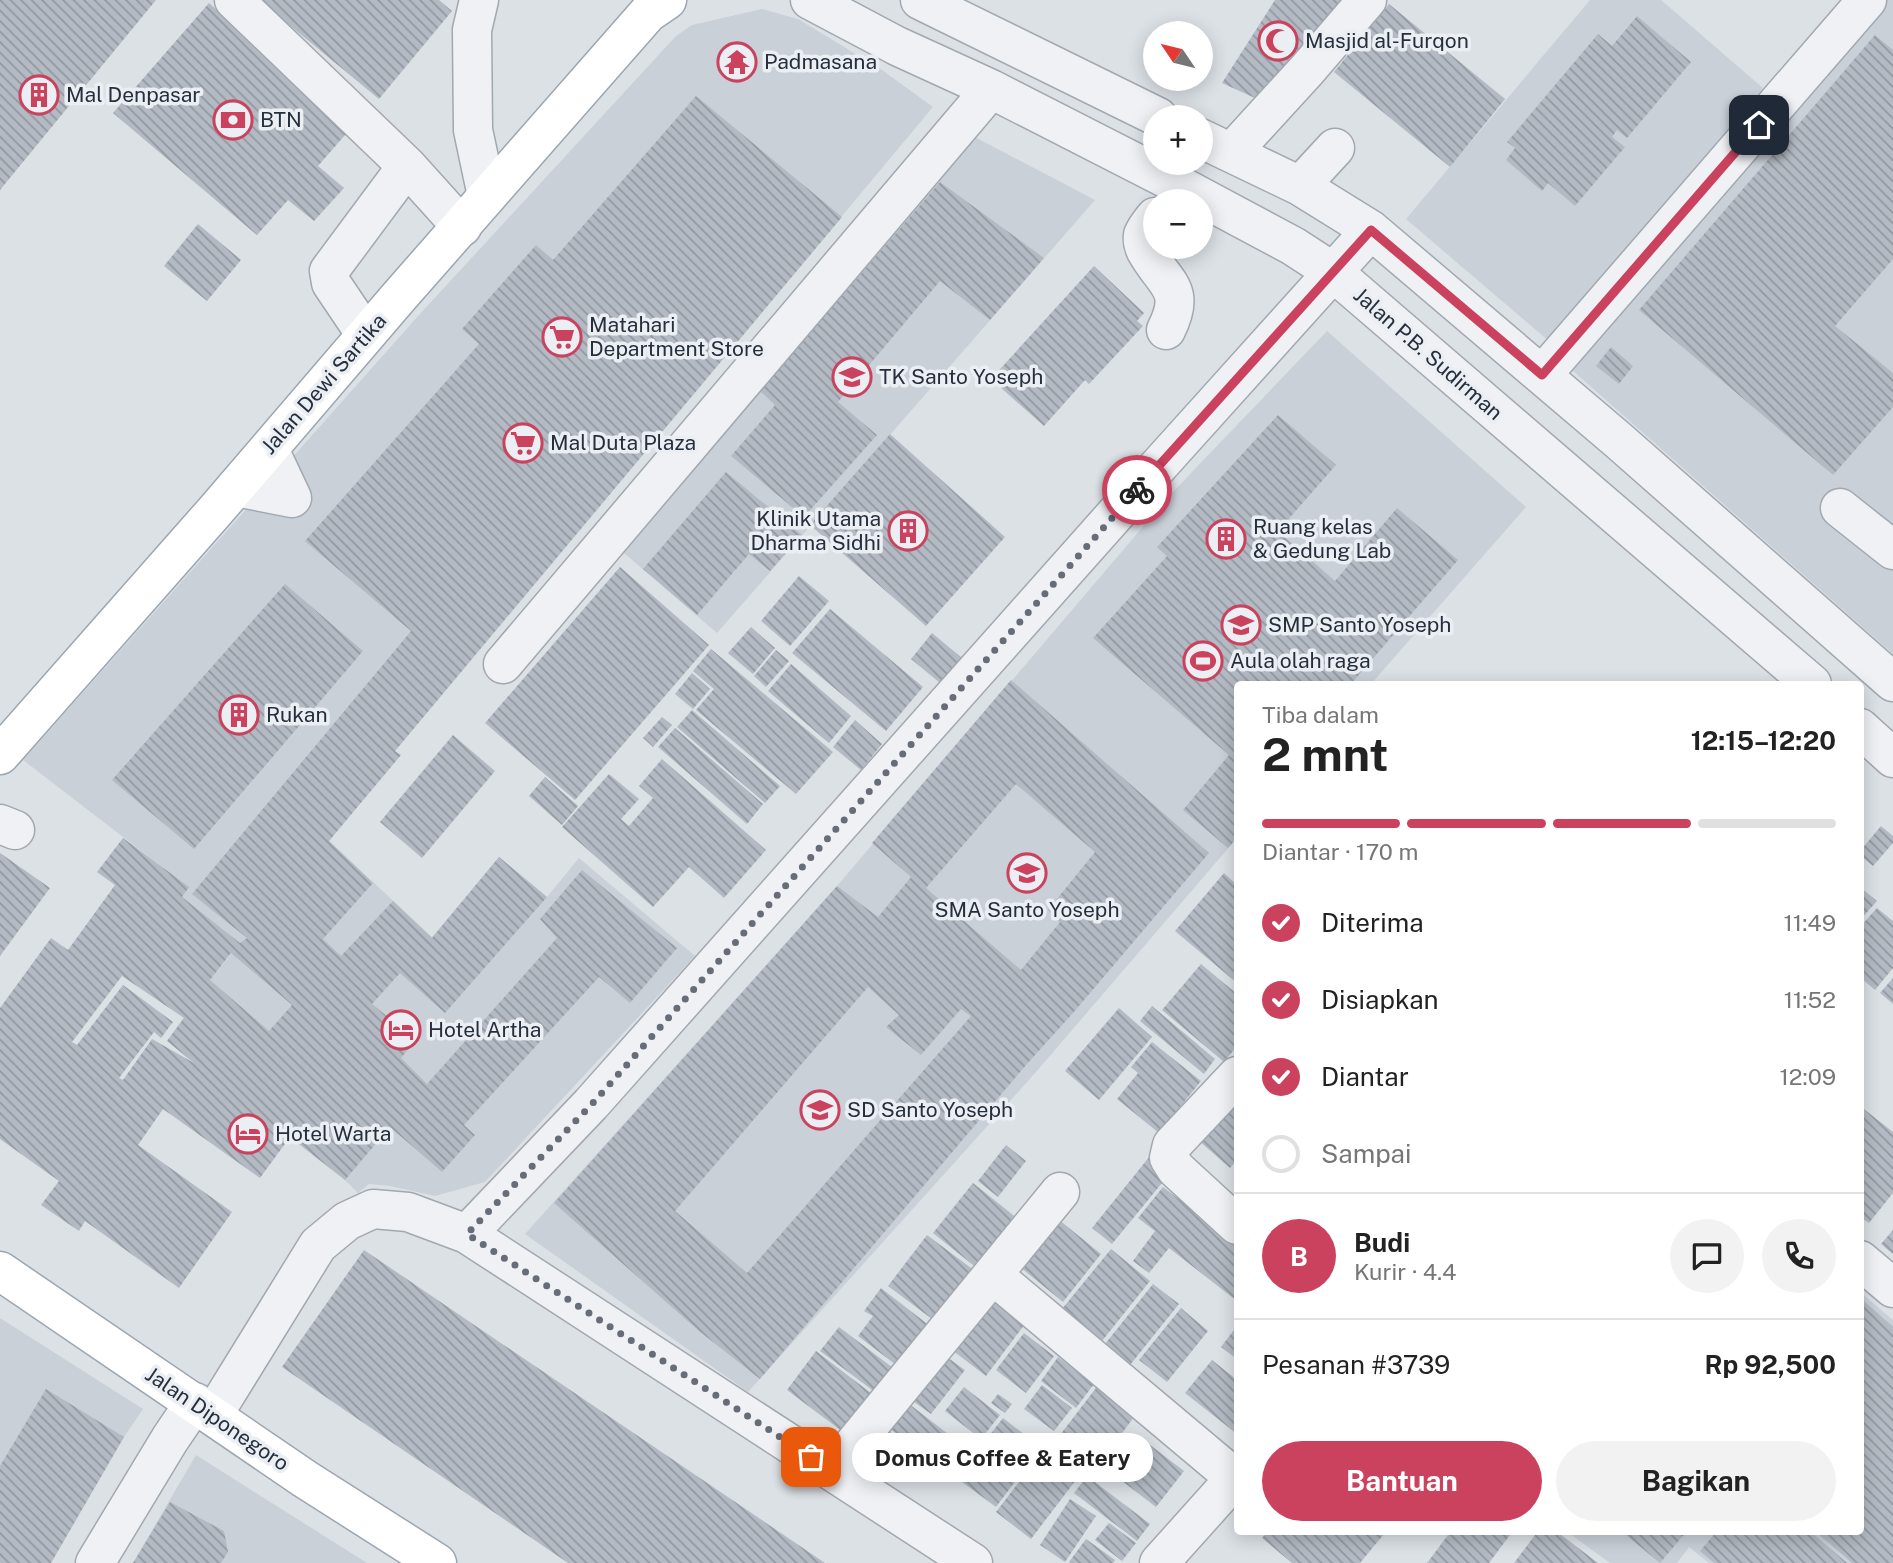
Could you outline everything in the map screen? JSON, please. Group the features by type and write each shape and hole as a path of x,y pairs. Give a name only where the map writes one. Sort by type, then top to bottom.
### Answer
{"main road":[{"name":"Jalan Dewi Sartika","path":"0,755 655,4"},
{"name":"Jalan Diponegoro","path":"0,1271 305,1479 437,1563"}],"street":[{"path":"234,0 407,166 462,226"},
{"path":"479,0 472,30 473,130 487,196"},
{"name":"Jalan P.B. Sudirman","path":"810,0 897,46 991,89 1166,189"},
{"path":"920,0 1143,110"},
{"path":"1367,0 1307,70 1216,146 1300,186 1371,230 1618,440 1893,682"},
{"path":"1542,375 1867,0"},
{"path":"503,664 991,89"},
{"path":"1300,186 1335,148"},
{"path":"366,335 331,283 329,271 407,166"},
{"name":"Jalan P.B. Sudirman","path":"1213,211 1293,246 1333,272 1807,681"},
{"path":"467,1234 592,1104 1371,230"},
{"path":"1150,259 1174,291 1175,312 1166,330"},
{"path":"236,487 298,503 269,449"},
{"path":"1840,508 1893,550"},
{"path":"1864,732 1893,758"},
{"path":"1234,1079 1172,1145 1169,1158 1176,1169 1234,1221"},
{"path":"832,1471 1060,1192"},
{"path":"95,1563 170,1439 204,1409 318,1245 347,1221 373,1209 408,1212 467,1234 973,1563"},
{"path":"1864,1264 1893,1288"},
{"path":"993,1275 1234,1475"},
{"path":"1159,1563 1234,1479"}],"shaded area":[{"path":"1590,0 1661,0 1763,88 1550,342 1406,219"},
{"path":"1875,0 1893,0 1893,654 1563,362"},
{"path":"762,9 798,19 882,70 933,107 395,751 329,841 432,937 499,857 547,897 579,858 695,956 485,1182 435,1196 369,1184 358,1193 167,1041 240,943 182,897 188,887 23,760 419,315 676,36 692,25"},
{"name":"TK Santo Yoseph","path":"971,135 1095,200 717,633 617,547"},
{"path":"1327,331 1526,507 1374,681 1234,681 1234,841 1036,1072 748,1392 525,1234 837,886 1170,495"},
{"path":"1864,1295 1893,1320 1893,1563 1709,1563 1689,1547 1677,1563 1610,1563 1572,1535 1864,1535"},
{"path":"0,1318 143,1409 51,1563 0,1563"},
{"path":"196,1455 367,1563 133,1563"}],"building":[{"name":"Mal Denpasar","path":"0,0 156,0 0,190"},
{"path":"259,0 439,0 452,11 379,99"},
{"name":"Masjid al-Furqon","path":"1275,0 1343,0 1257,99 1222,83"},
{"name":"BTN","path":"209,3 352,127 318,166 344,188 314,221 288,200 257,235 113,113"},
{"path":"1389,4 1505,99 1450,167 1334,72"},
{"path":"1637,16 1691,62 1627,138 1617,130 1612,137 1625,147 1575,206 1548,183 1542,191 1506,160 1515,148 1507,142 1598,34 1612,46"},
{"path":"1875,35 1893,50 1893,259 1835,326 1893,373 1893,407 1833,475 1639,310"},
{"path":"696,96 842,217 395,751 401,755 329,841 373,883 323,939 341,956 393,901 432,938 499,857 547,897 445,1013 400,973 372,1004 416,1040 401,1058 427,1084 557,938 540,919 582,870 677,948 630,1003 599,977 464,1125 475,1135 442,1172 390,1127 345,1180 290,1137 260,1178 163,1109 138,1145 232,1212 179,1288 85,1221 79,1231 41,1205 59,1181 0,1139 0,1008 51,938 68,950 115,885 97,872 123,838 189,887 182,897 240,943 247,938 192,894 411,631 305,541 479,344 462,329 536,245 553,260","holes":["231,953 292,1005 269,1031 210,980","122,976 184,1018 167,1041 194,1063 152,1039 123,1080 119,1078 154,1032 161,1038 173,1022 123,985 77,1045 72,1042"]},
{"path":"940,182 1044,258 990,320 940,281 838,402 877,435 804,517 731,456 775,405 760,391"},
{"path":"198,224 241,260 207,301 164,266"},
{"path":"1094,266 1144,313 1137,321 1143,326 1089,384 1085,380 1044,426 991,379"},
{"path":"1611,347 1633,366 1619,384 1596,366"},
{"path":"1278,415 1336,465 1278,531 1335,581 1397,508 1458,560 1354,681 1234,681 1234,841 1228,848 1183,810 1229,755 1093,638 1167,556 1157,547"},
{"name":"Klinik Utama Dharma Sidhi","path":"890,434 1005,537 926,626 810,525"},
{"path":"726,472 802,535 770,571 749,554 697,615 643,569"},
{"path":"620,567 709,645 575,800 485,723"},
{"path":"799,576 829,601 790,646 761,621"},
{"name":"Rukan","path":"285,584 363,651 194,849 112,780"},
{"path":"830,609 923,687 886,731 792,653"},
{"path":"751,627 775,648 753,674 728,653"},
{"path":"932,633 962,658 940,683 911,659"},
{"path":"711,649 833,752 796,794 696,710 714,689 693,671"},
{"path":"776,650 789,661 766,687 754,676"},
{"path":"791,664 851,716 829,743 768,691"},
{"path":"692,673 710,689 693,709 675,694"},
{"name":"SD Santo Yoseph","path":"1011,680 1209,853 760,1379 699,1331 554,1203 837,886 878,917 911,877 872,843","holes":["1016,784 1095,852 1048,910 1060,922 1021,970 926,888","868,987 899,1015 886,1027 921,1055 961,1009 971,1016 747,1273 675,1211"]},
{"path":"692,710 780,786 765,803 677,727"},
{"path":"662,717 672,725 653,747 643,738"},
{"path":"855,720 882,744 861,770 833,747"},
{"path":"675,728 763,804 747,824 658,747"},
{"path":"453,735 495,771 422,858 380,822"},
{"path":"662,759 766,850 724,898 689,867 653,907 562,827 609,774 639,799 621,819 629,826 653,798 639,786"},
{"path":"545,777 578,806 562,825 529,796"},
{"path":"1881,826 1893,836 1893,843 1873,866 1864,858 1864,846"},
{"path":"0,853 50,888 0,956"},
{"path":"1224,873 1234,882 1234,980 1175,931"},
{"path":"1864,890 1877,901 1864,916"},
{"path":"1877,908 1893,921 1893,968 1875,990 1864,980 1864,923"},
{"path":"1201,964 1234,992 1234,1050 1224,1062 1162,1010"},
{"path":"1893,978 1893,1004 1880,993"},
{"path":"1152,1006 1215,1059 1204,1074 1140,1021"},
{"path":"1119,1008 1152,1037 1099,1100 1065,1071"},
{"path":"1152,1042 1201,1081 1159,1133 1117,1099 1138,1073 1131,1067"},
{"path":"1228,1103 1234,1109 1234,1163 1230,1168 1197,1139"},
{"path":"1864,1109 1893,1132 1893,1193 1869,1223 1864,1220"},
{"path":"1006,1145 1026,1161 998,1197 978,1181"},
{"path":"1150,1156 1171,1172 1112,1244 1092,1228"},
{"path":"973,1183 1023,1223 983,1273 933,1233"},
{"path":"1163,1187 1234,1242 1234,1299 1169,1248 1149,1273 1133,1261 1155,1231 1138,1218"},
{"path":"1058,1219 1101,1254 1063,1302 1020,1267"},
{"path":"1893,1230 1893,1254 1881,1244"},
{"path":"927,1235 975,1271 936,1322 888,1286"},
{"path":"1111,1249 1150,1281 1102,1341 1062,1309"},
{"path":"364,1250 825,1563 568,1563 282,1367"},
{"path":"1153,1284 1179,1304 1130,1365 1105,1344"},
{"path":"881,1288 939,1333 908,1374 858,1336 873,1316 864,1311"},
{"path":"992,1298 1025,1324 986,1376 952,1350"},
{"path":"1864,1301 1893,1327 1893,1563 1852,1563 1820,1535 1864,1535"},
{"path":"1181,1308 1208,1331 1167,1382 1139,1360"},
{"path":"839,1327 905,1377 887,1401 820,1351"},
{"path":"1234,1330 1234,1357 1221,1347"},
{"path":"1024,1333 1054,1356 1026,1393 996,1370"},
{"path":"816,1351 880,1400 851,1438 787,1390"},
{"path":"944,1355 965,1370 931,1414 910,1399"},
{"path":"1058,1357 1094,1384 1076,1408 1041,1381"},
{"path":"1212,1360 1234,1378 1234,1432 1185,1393"},
{"path":"1099,1384 1137,1413 1099,1464 1060,1435"},
{"path":"1042,1385 1072,1408 1054,1431 1024,1409"},
{"path":"964,1387 1000,1415 981,1439 945,1411"},
{"path":"46,1389 124,1437 51,1563 0,1563 0,1466"},
{"path":"998,1394 1012,1404 1005,1413 991,1403"},
{"path":"908,1403 970,1451 952,1475 889,1428"},
{"path":"1003,1418 1039,1446 1018,1474 981,1446"},
{"path":"886,1429 919,1454 899,1481 866,1456"},
{"path":"1137,1435 1184,1471 1156,1507 1109,1471"},
{"path":"979,1450 1017,1479 996,1507 958,1479"},
{"path":"1041,1453 1076,1480 1031,1539 996,1512"},
{"path":"1087,1476 1150,1524 1137,1541 1074,1493"},
{"path":"1070,1499 1096,1516 1065,1562 1040,1545"},
{"path":"170,1502 224,1531 228,1552 221,1563 133,1563"},
{"path":"1109,1523 1136,1543 1122,1561 1095,1540"},
{"path":"1265,1535 1383,1535 1360,1563 1292,1563 1262,1538"},
{"path":"1448,1535 1510,1535 1489,1563 1427,1563"},
{"path":"1535,1535 1561,1535 1598,1563 1514,1563"},
{"path":"1626,1535 1684,1535 1660,1563"},
{"path":"1714,1535 1815,1535 1847,1563 1714,1563 1700,1551"},
{"path":"1086,1539 1115,1560 1113,1563 1069,1562"}],"way so far":[{"path":"811,1457 467,1234 592,1104 1137,490"}],"place":[{"name":"Masjid al-Furqon","path":"1278,41"},
{"name":"Padmasana","path":"737,62"},
{"name":"Mal Denpasar","path":"39,95"},
{"name":"BTN","path":"233,120"},
{"name":"Matahari Department Store","path":"562,337"},
{"name":"TK Santo Yoseph","path":"852,377"},
{"name":"Mal Duta Plaza","path":"523,443"},
{"name":"Klinik Utama Dharma Sidhi","path":"908,531"},
{"name":"Ruang kelas & Gedung Lab","path":"1226,539"},
{"name":"SMP Santo Yoseph","path":"1241,625"},
{"name":"Aula olah raga","path":"1203,661"},
{"name":"Rukan","path":"239,715"},
{"name":"SMA Santo Yoseph","path":"1027,873"},
{"name":"Hotel Artha","path":"401,1030"},
{"name":"SD Santo Yoseph","path":"820,1110"},
{"name":"Hotel Warta","path":"248,1134"},
{"name":"Domus Coffee & Eatery","path":"811,1457"}],"route":[{"path":"1137,490 1371,230 1542,375 1759,125"}]}
